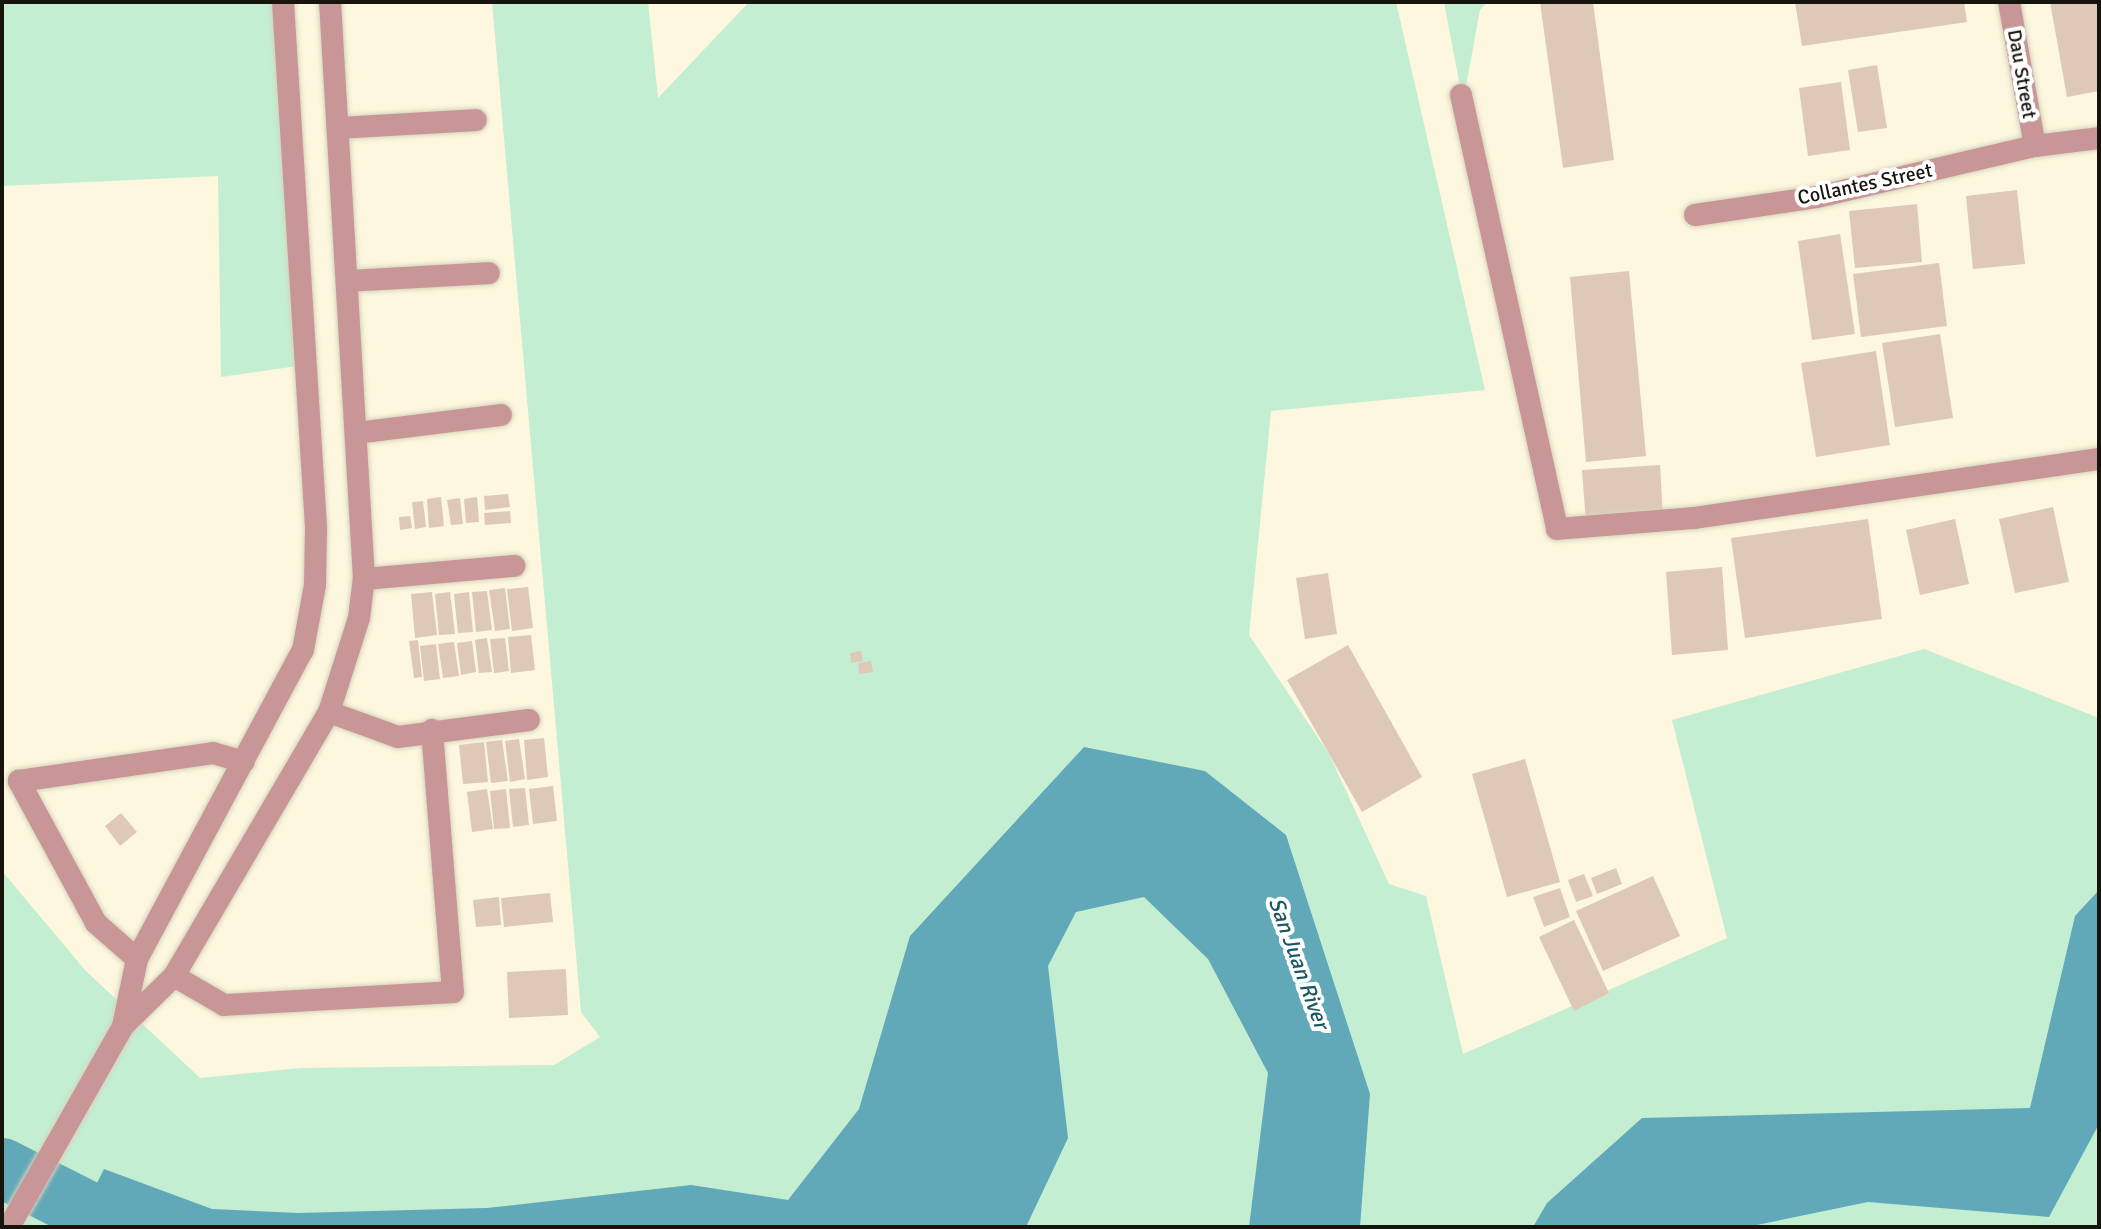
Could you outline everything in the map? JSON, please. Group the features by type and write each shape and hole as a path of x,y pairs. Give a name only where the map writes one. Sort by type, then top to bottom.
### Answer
{"street":[{"path":"123,1026 137,959 303,650 315,585 316,527 283,2"},
{"path":"9,1227 123,1026 174,976 329,712 359,618 364,579 330,2"},
{"name":"Dau Street","path":"2009,2 2035,146"},
{"path":"1461,95 1557,529 1694,518 2099,459"},
{"path":"338,128 476,120"},
{"name":"Collantes Street","path":"1695,215 1817,197 2035,146 2099,138"},
{"path":"348,281 489,273"},
{"path":"356,433 501,415"},
{"path":"364,579 514,566"},
{"path":"329,712 398,737 432,730 529,720"},
{"path":"174,976 224,1005 453,992 432,730"},
{"path":"137,959 96,923 19,781 213,753 244,762"}],"green space":[{"path":"2,2 283,2 305,365 221,377 218,176 2,186"},
{"path":"492,2 648,2 658,98 749,2 1396,2 1485,390 1271,411 1249,635 1329,754 1389,884 1426,896 1463,1054 1727,938 1672,720 1924,649 2099,718 2099,1227 2,1227 2,871 85,970 200,1078 301,1068 554,1065 600,1037 581,1012"},
{"path":"1444,2 1487,2 1480,10 1463,102"}],"water":[{"path":"1084,747 1205,771 1286,835 1370,1094 1360,1227 1249,1227 1268,1073 1208,959 1144,897 1076,912 1048,966 1068,1138 1026,1227 75,1227 104,1169 212,1209 298,1213 487,1208 691,1185 788,1200 859,1109 910,936"},
{"path":"2099,890 2099,1124 2049,1217 1868,1202 1747,1227 1533,1227 1547,1203 1642,1118 2030,1108 2075,916"}],"building":[{"path":"1540,2 1593,2 1614,160 1563,168"},
{"path":"1795,2 1964,2 1967,22 1802,46"},
{"path":"2050,2 2099,2 2099,91 2067,97"},
{"path":"1877,65 1887,128 1858,132 1848,70"},
{"path":"1841,82 1850,150 1808,156 1799,88"},
{"path":"2017,190 2025,264 1973,269 1966,196"},
{"path":"1917,204 1922,262 1855,268 1849,211"},
{"path":"1840,234 1855,334 1812,340 1798,241"},
{"path":"1939,263 1947,326 1861,337 1853,274"},
{"path":"1629,271 1646,456 1586,462 1570,277"},
{"path":"1940,334 1953,418 1895,427 1882,343"},
{"path":"1876,351 1890,445 1816,457 1801,363"},
{"path":"1660,465 1663,517 1586,522 1582,470"},
{"path":"508,494 510,507 485,510 484,496"},
{"path":"441,497 444,526 429,528 427,499"},
{"path":"477,497 479,522 466,523 464,499"},
{"path":"460,498 463,524 451,525 447,500"},
{"path":"423,501 426,527 415,529 412,502"},
{"path":"2053,507 2069,582 2015,593 1999,519"},
{"path":"510,511 511,523 485,525 484,513"},
{"path":"410,516 412,528 400,530 399,517"},
{"path":"1868,519 1882,619 1745,638 1731,538"},
{"path":"1955,519 1969,584 1920,595 1906,530"},
{"path":"1722,567 1728,650 1672,655 1666,572"},
{"path":"1328,573 1337,634 1305,639 1296,578"},
{"path":"528,587 533,628 512,631 507,589"},
{"path":"505,588 510,629 495,631 489,590"},
{"path":"487,591 492,630 476,632 472,592"},
{"path":"432,592 437,635 415,638 411,594"},
{"path":"450,592 455,634 439,635 435,594"},
{"path":"469,592 473,632 458,633 454,594"},
{"path":"531,635 535,670 511,673 508,637"},
{"path":"487,638 492,672 479,673 475,640"},
{"path":"505,638 509,671 494,673 490,639"},
{"path":"418,640 422,677 414,678 409,641"},
{"path":"472,641 476,672 461,675 457,643"},
{"path":"454,642 459,676 443,678 438,644"},
{"path":"436,644 440,679 424,681 420,646"},
{"path":"1348,645 1422,777 1362,812 1287,680"},
{"path":"861,651 863,661 851,663 850,653"},
{"path":"871,661 873,672 859,674 858,663"},
{"path":"544,738 548,777 527,780 524,740"},
{"path":"519,739 525,779 510,782 505,741"},
{"path":"502,740 508,781 491,783 486,742"},
{"path":"484,742 488,782 463,784 459,745"},
{"path":"1525,759 1560,882 1507,897 1472,774"},
{"path":"553,786 557,821 533,824 529,789"},
{"path":"525,788 529,825 513,827 509,789"},
{"path":"487,789 493,829 472,832 467,792"},
{"path":"506,789 510,828 494,829 490,791"},
{"path":"121,813 137,832 120,846 105,826"},
{"path":"1616,868 1622,884 1597,894 1591,878"},
{"path":"1584,874 1593,896 1576,902 1568,880"},
{"path":"1653,876 1680,936 1603,971 1576,911"},
{"path":"1560,888 1570,917 1544,927 1533,897"},
{"path":"550,893 553,922 504,927 501,898"},
{"path":"499,897 501,925 476,927 473,900"},
{"path":"1574,920 1609,993 1574,1011 1539,937"},
{"path":"566,969 568,1015 509,1018 507,972"}],"waterway":[{"name":"San Juan River","path":"2,1168 119,1227"}]}
